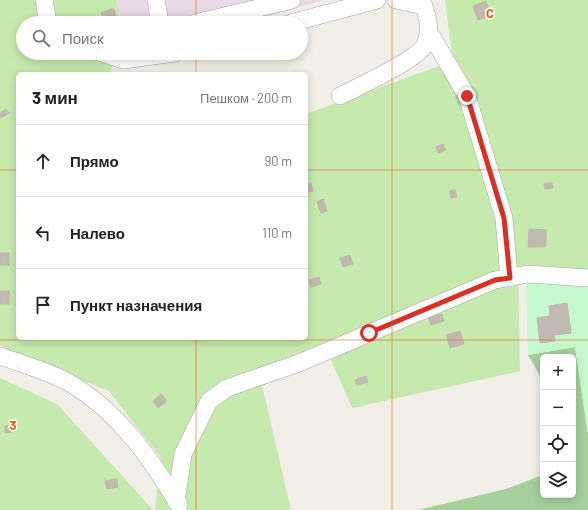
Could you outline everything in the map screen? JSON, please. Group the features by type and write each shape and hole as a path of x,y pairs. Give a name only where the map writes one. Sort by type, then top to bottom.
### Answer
{"street":[{"path":"44,0 47,16"},
{"path":"156,0 159,16"},
{"path":"225,16 292,0"},
{"path":"308,18 377,0"},
{"path":"340,96 405,62 426,44 430,24 424,6 396,0"},
{"path":"428,30 467,96 504,218 510,278"},
{"path":"179,505 183,454 209,401 227,388 299,363 495,280 527,274 588,278"},
{"path":"0,356 48,373 73,385 112,415 147,456 179,505"}],"shaded area":[{"path":"116,0 323,0 267,16 119,16"}],"green space":[{"path":"0,0 116,0 119,16 16,16 16,60 114,60 111,72 16,72 16,340 308,340 308,113 453,61 445,0 588,0 588,278 518,271 520,371 352,408 324,344 258,368 291,510 155,510 161,458 109,391 19,355 0,345"},
{"path":"526,281 588,284 588,434 575,347 528,355"},
{"path":"575,347 588,434 588,510 418,510 506,489 540,476 540,498 576,498 576,354 540,354 540,376 528,355"},
{"path":"0,378 57,404 153,510 0,510"}],"building":[{"path":"486,1 491,16 478,20 473,6"},
{"path":"113,8 116,15 102,16 101,13"},
{"path":"6,109 9,113 1,118 0,113"},
{"path":"443,144 446,150 438,153 436,147"},
{"path":"311,183 313,191 308,192 308,184"},
{"path":"552,183 553,188 545,189 544,184"},
{"path":"455,190 457,197 451,198 449,191"},
{"path":"323,199 327,211 321,213 317,202"},
{"path":"529,229 546,230 546,247 528,247"},
{"path":"0,253 9,253 9,265 0,265"},
{"path":"350,255 353,264 343,267 340,258"},
{"path":"319,277 321,284 311,287 309,280"},
{"path":"0,291 9,291 9,304 0,304"},
{"path":"567,303 571,333 554,335 555,341 540,343 537,318 550,316 549,306"},
{"path":"442,314 444,321 431,325 429,318"},
{"path":"460,331 464,344 450,348 446,335"},
{"path":"366,376 368,382 357,385 355,380"},
{"path":"161,394 167,401 158,408 153,401"},
{"path":"5,426 12,426 12,432 5,433"},
{"path":"117,479 118,487 107,489 105,481"}],"route":[{"path":"369,333 495,280 510,278 504,218 467,96"}]}
